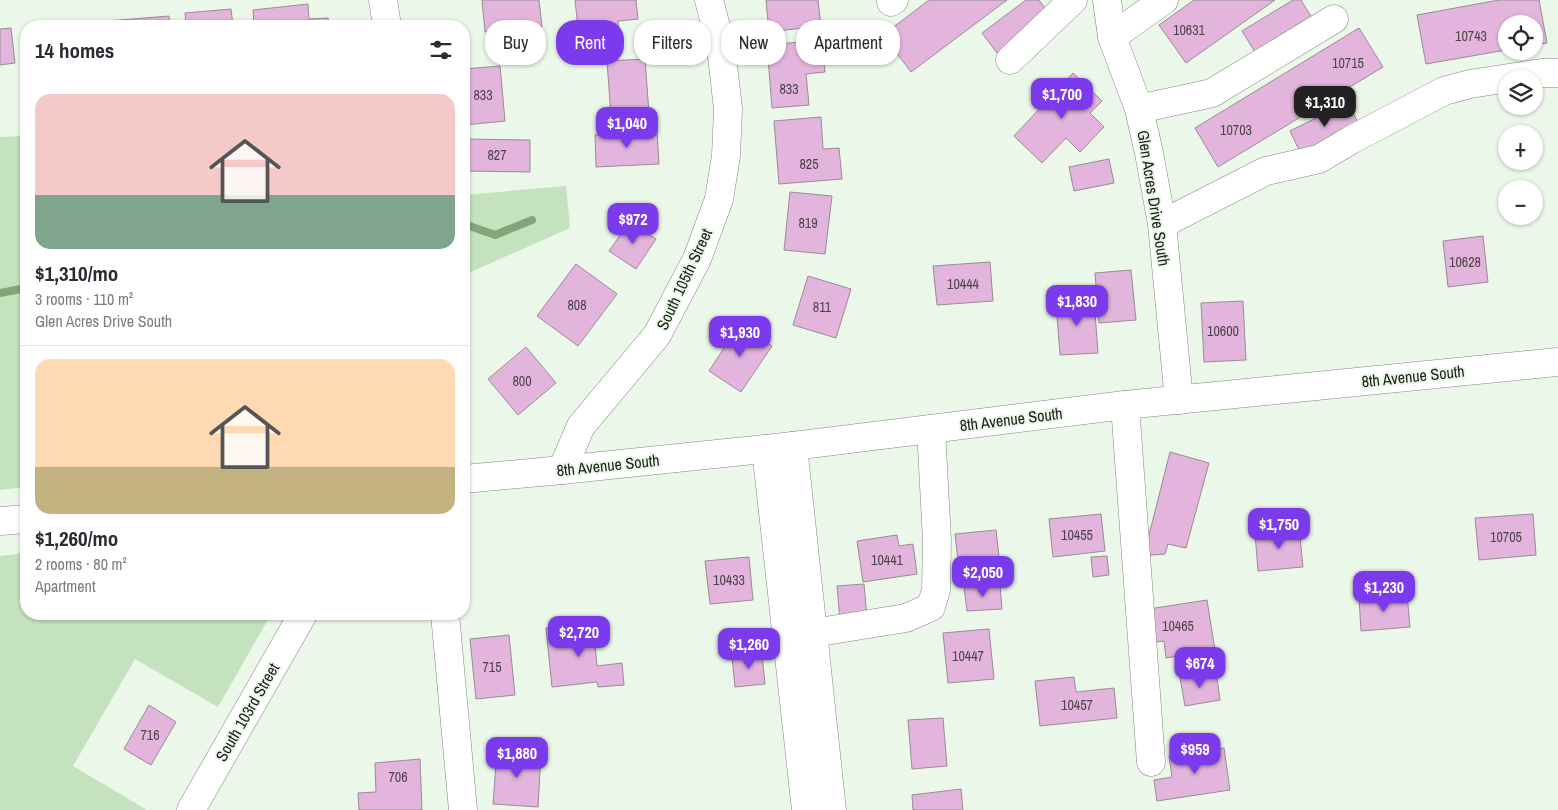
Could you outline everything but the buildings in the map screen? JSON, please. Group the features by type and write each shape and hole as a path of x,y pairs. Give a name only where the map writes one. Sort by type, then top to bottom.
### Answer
{"street":[{"path":"383,0 386,20"},
{"name":"South 105th Street","path":"562,470 582,426 658,335 697,259 719,198 726,156 728,109 721,47 709,0"},
{"path":"1010,60 1073,0"},
{"name":"Glen Acres Drive South","path":"1107,0 1112,37 1139,109 1162,224 1179,400"},
{"path":"1112,37 1164,0"},
{"path":"1139,109 1212,93 1334,19"},
{"path":"1162,224 1266,171 1319,159 1444,91 1470,84 1541,73 1558,73"},
{"name":"8th Avenue South","path":"470,478 793,446 1125,405 1558,362"},
{"path":"1125,405 1151,762"},
{"path":"813,634 906,618 931,607 936,590 937,541 931,430"},
{"path":"793,446 832,810"},
{"path":"766,449 806,810"},
{"path":"0,521 20,519"},
{"name":"South 103rd Street","path":"191,810 300,620"},
{"path":"446,620 463,810"}],"green space":[{"path":"20,136 20,488 0,490 0,137"},
{"path":"566,186 570,228 470,272 470,194"},
{"path":"20,554 20,620 268,620 218,707 135,659 73,766 147,810 0,810 0,556"}],"waterway":[{"path":"470,226 495,235 532,220"},
{"path":"0,293 20,289"}]}
